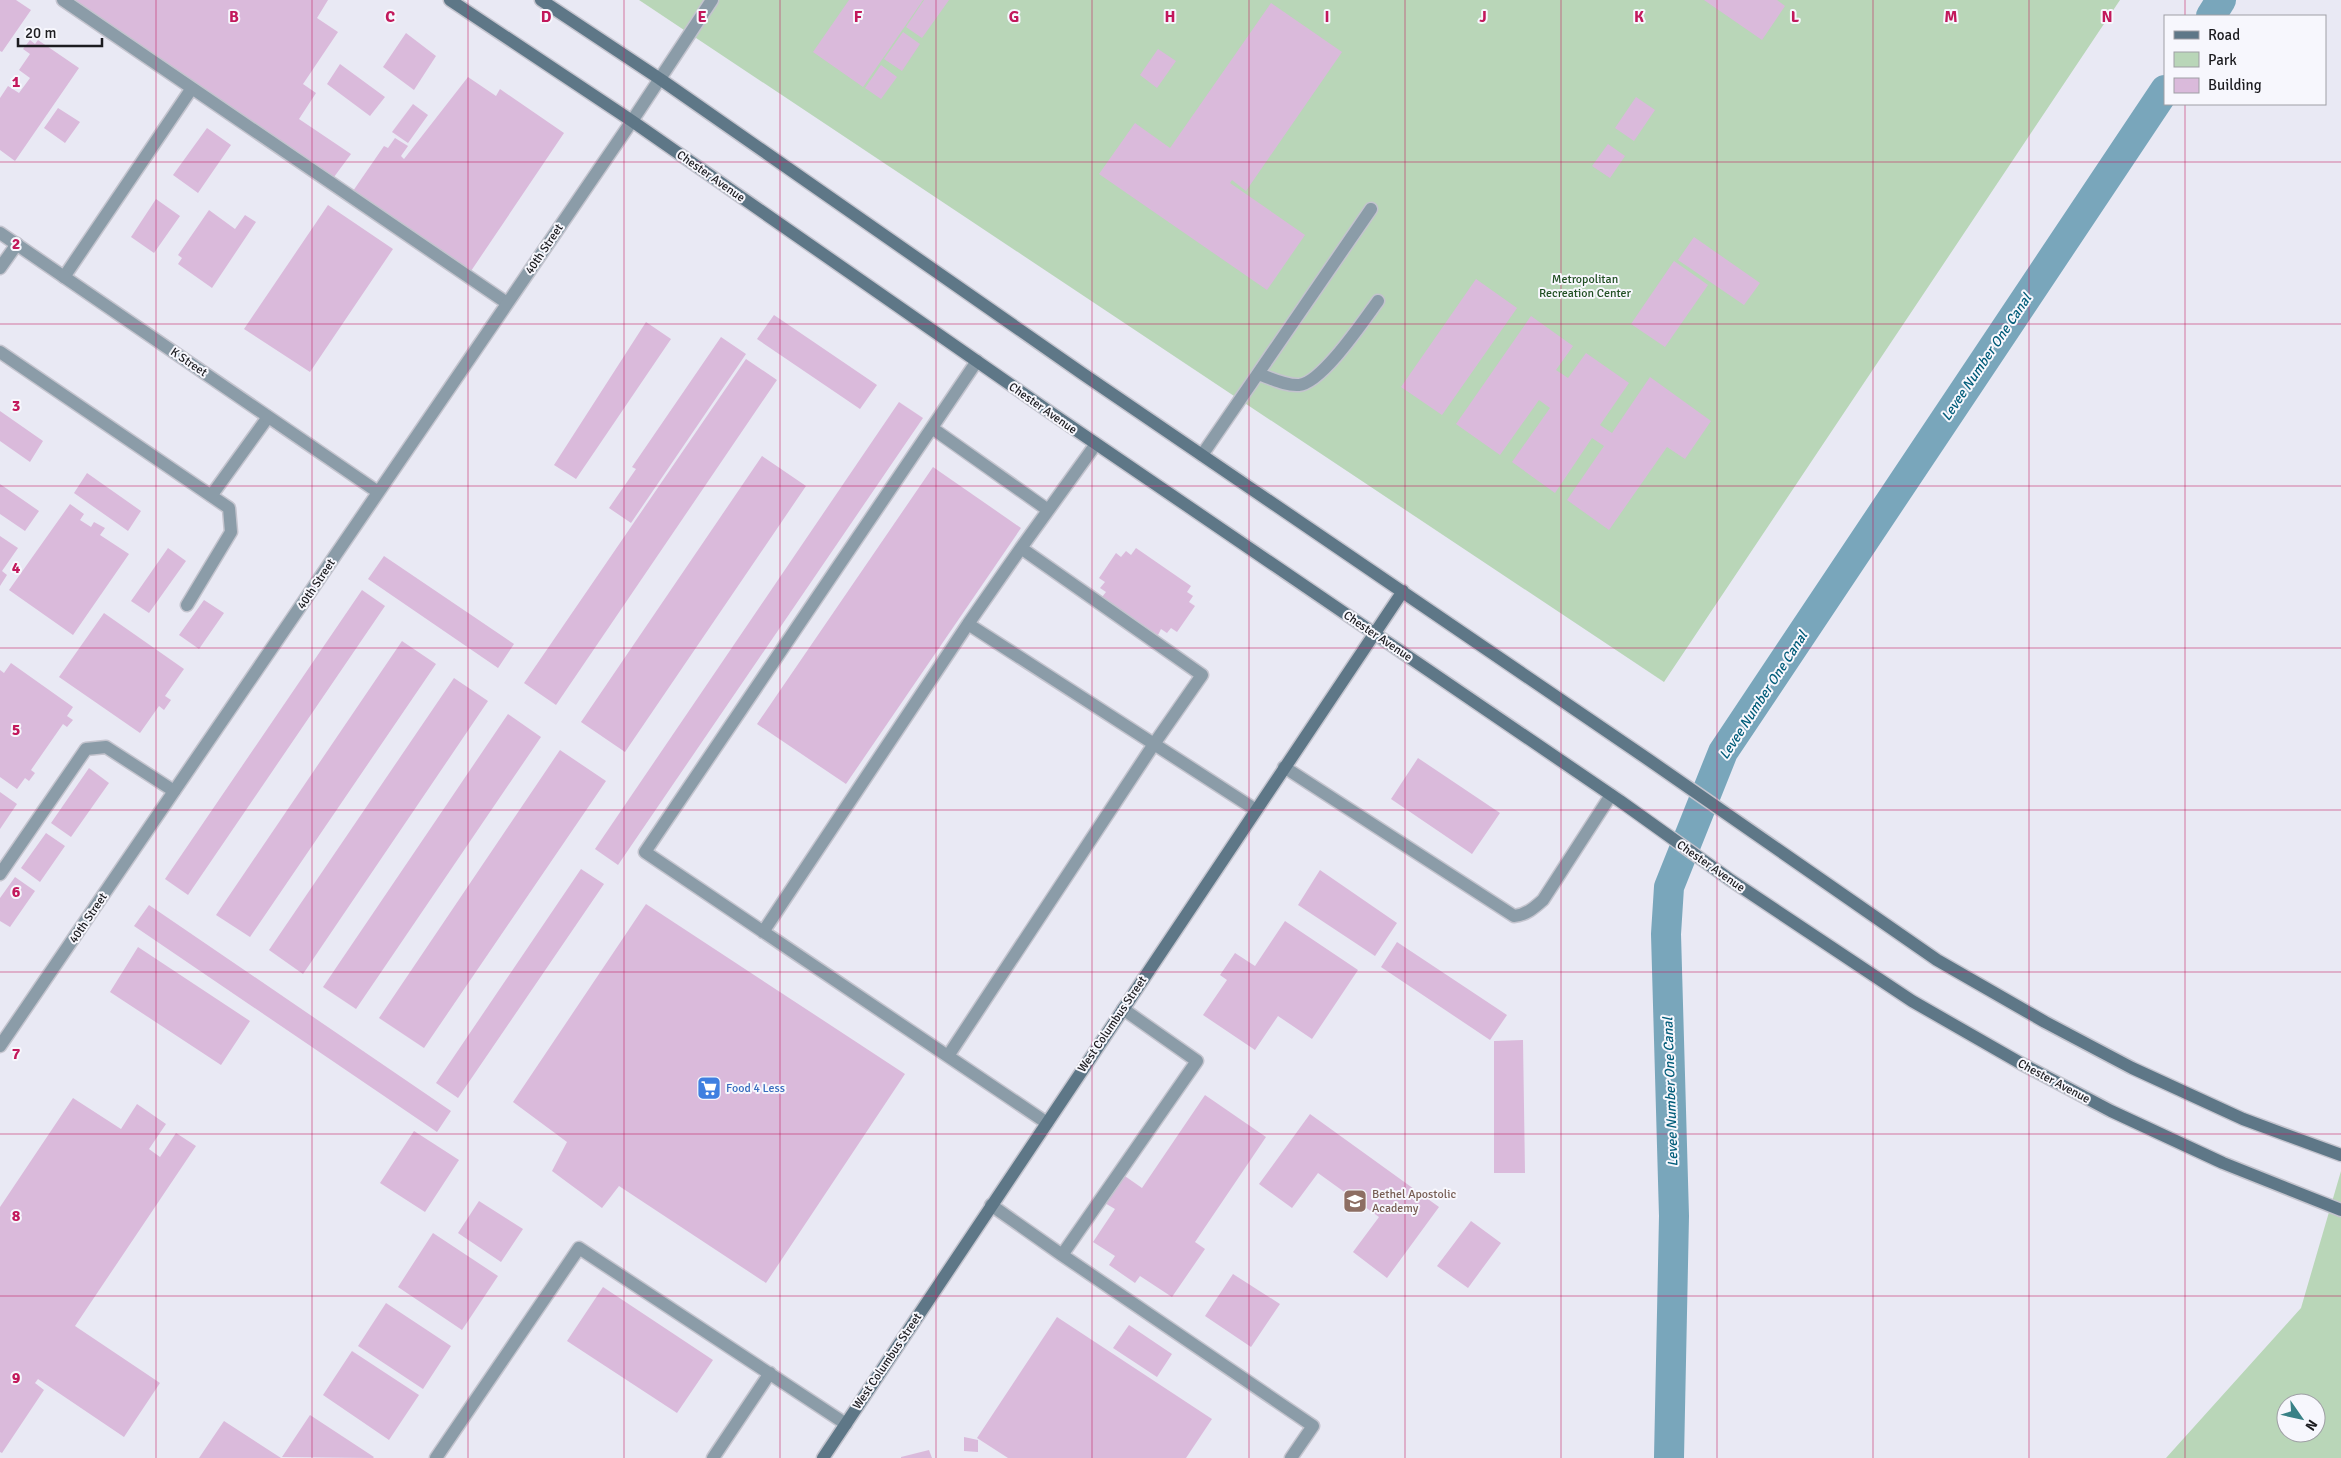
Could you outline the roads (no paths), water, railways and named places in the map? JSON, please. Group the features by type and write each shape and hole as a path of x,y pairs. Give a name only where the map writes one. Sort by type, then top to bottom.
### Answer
{"main road":[{"name":"Chester Avenue","path":"450,0 632,121 1096,444 1616,798 1729,879 1912,1002 2110,1111 2206,1155 2341,1210"},
{"path":"541,0 660,79 1202,455 1649,760 1937,960 2132,1068 2243,1118 2341,1155"},
{"name":"West Columbus Street","path":"823,1458 1403,591"}],"street":[{"path":"63,0 507,303"},
{"name":"40th Street","path":"0,1046 632,121 712,0"},
{"path":"64,277 192,88"},
{"path":"1202,455 1371,209"},
{"name":"K Street","path":"0,233 378,492"},
{"path":"0,268 17,244"},
{"path":"1258,374 1284,383 1300,385 1310,382 1330,364 1378,300"},
{"path":"0,352 229,508 231,532 187,604"},
{"path":"977,361 645,852 1046,1123"},
{"path":"211,496 268,417"},
{"path":"932,428 1048,510"},
{"path":"763,932 968,624 1096,444"},
{"path":"948,1056 1154,744 1202,675 1021,548"},
{"path":"968,624 1256,810"},
{"path":"0,874 86,749 106,747 174,791"},
{"path":"1284,767 1514,916 1534,909 1543,900 1616,798"},
{"path":"1062,1255 1197,1061 1122,1009"},
{"path":"991,1205 1313,1426 1291,1458"},
{"path":"436,1458 579,1248 846,1424"},
{"path":"714,1458 770,1374"}],"waterway":[{"name":"Levee Number One Canal","path":"2212,15 2221,0"},
{"name":"Levee Number One Canal","path":"1669,1458 1674,1216 1666,934 1669,887 1723,752 2164,91"}],"place":[{"name":"Food 4 Less","path":"709,1088"},
{"name":"Bethel Apostolic Academy","path":"1355,1201"}],"park label":[{"name":"Metropolitan Recreation Center","path":"1585,286"}]}
